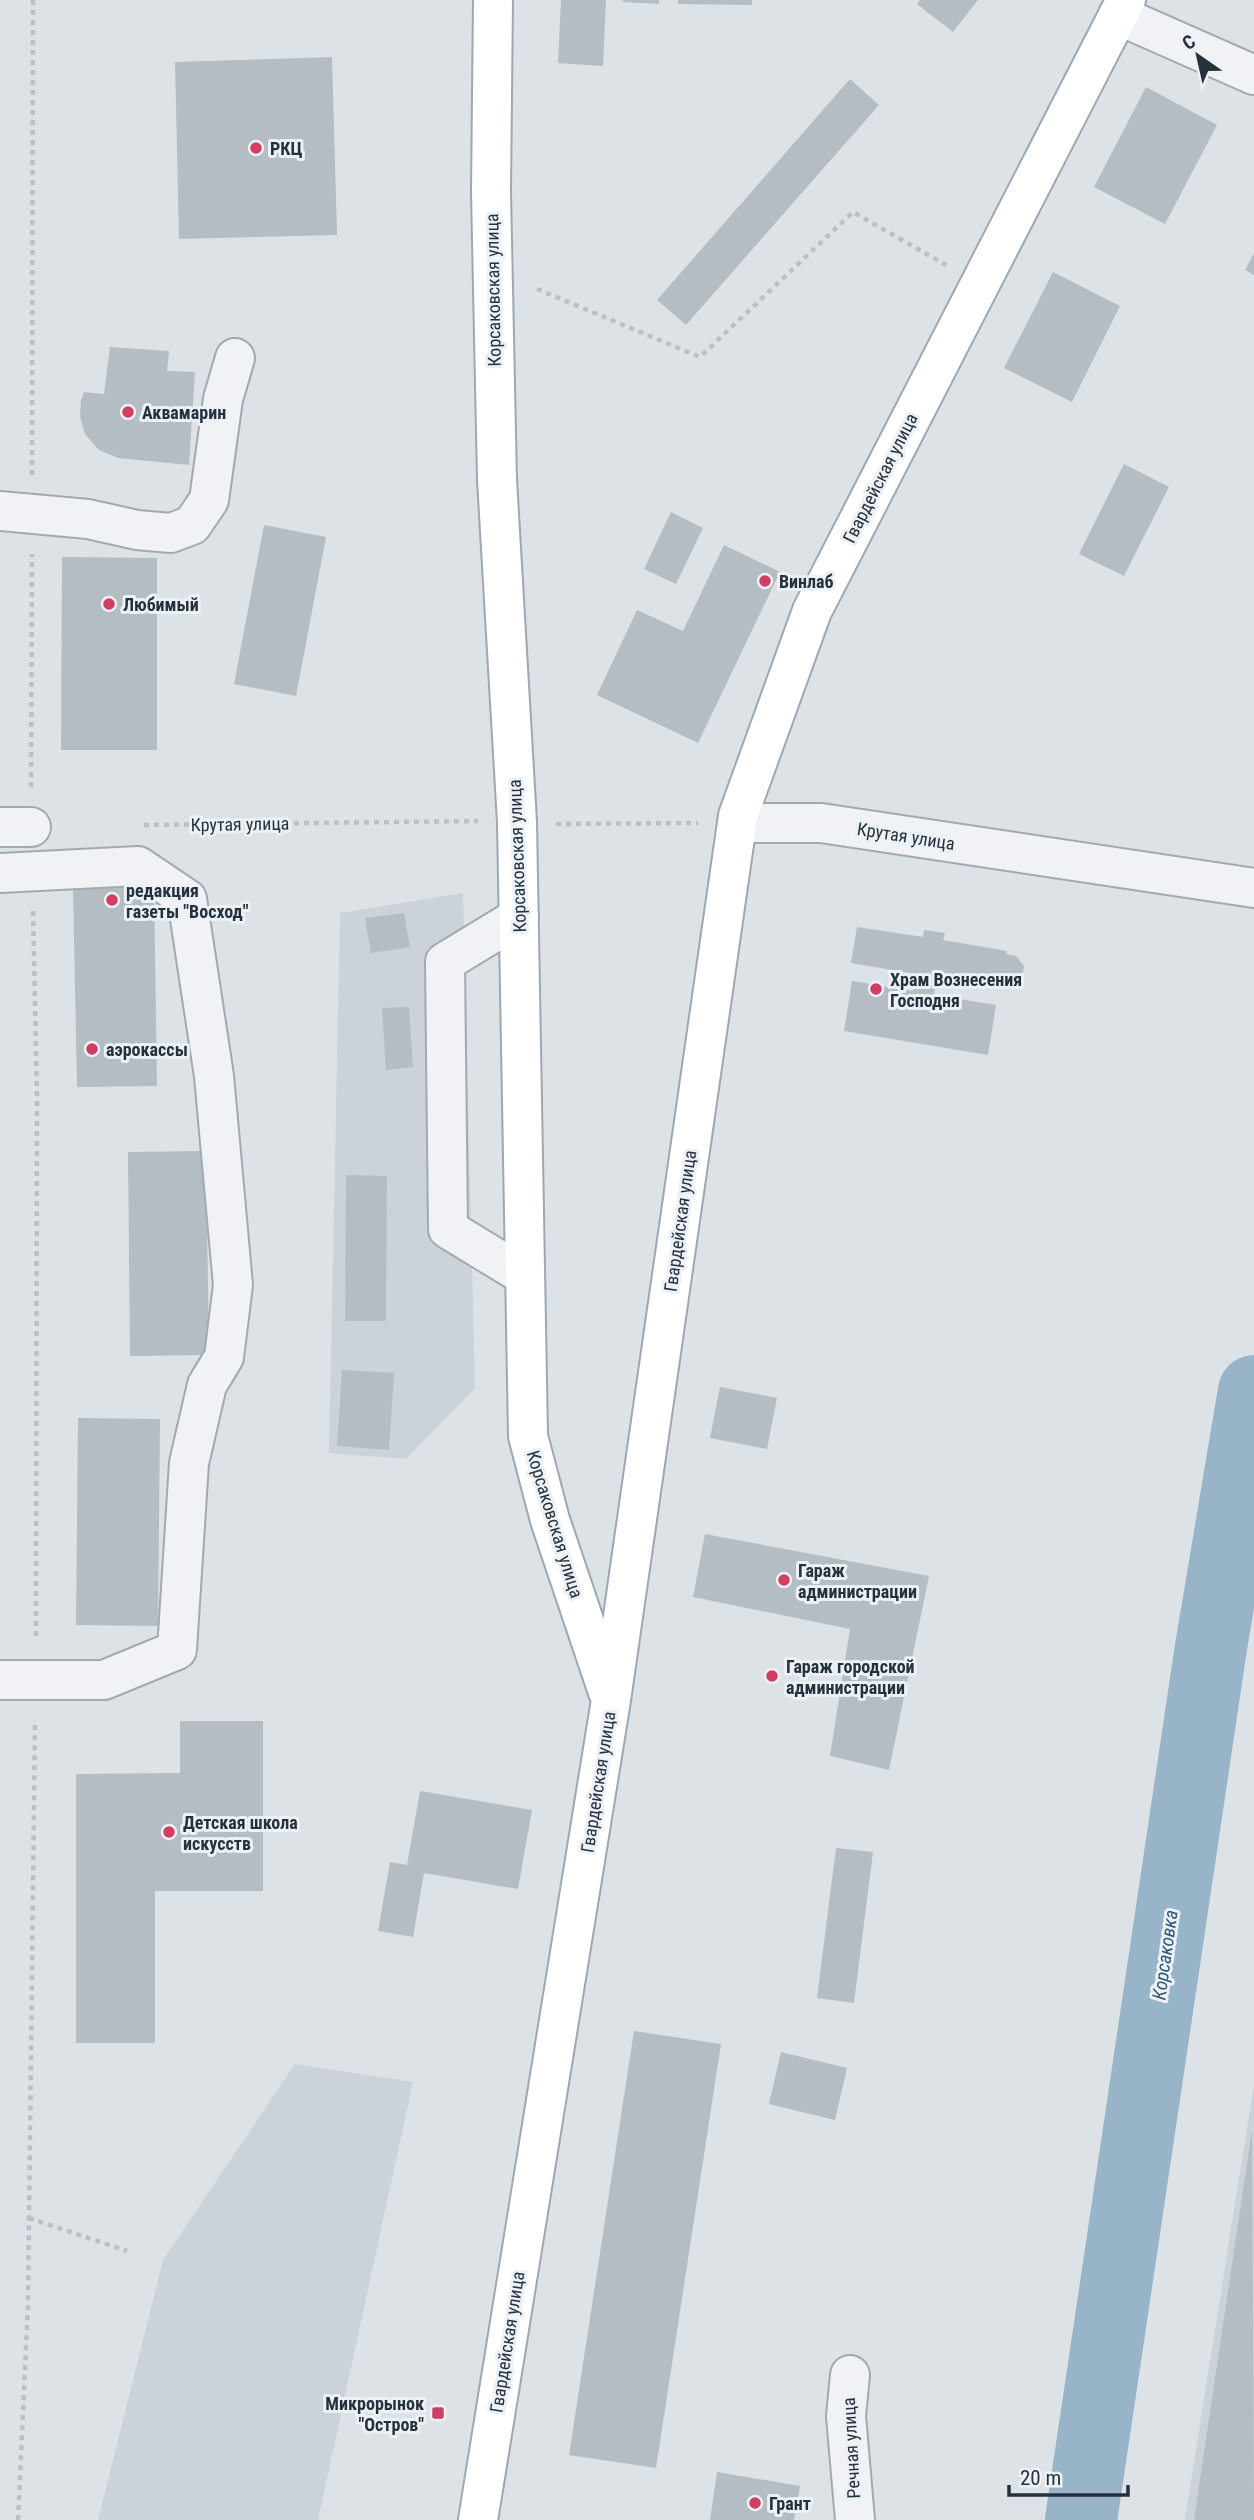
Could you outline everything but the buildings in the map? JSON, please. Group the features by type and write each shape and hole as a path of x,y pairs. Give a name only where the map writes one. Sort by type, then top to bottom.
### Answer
{"main road":[{"name":"Корсаковская улица","path":"493,0 492,192 497,480 517,822 528,1436 550,1520 611,1700"},
{"name":"Гвардейская улица","path":"478,2520 611,1700 737,823 811,611 1122,8"}],"street":[{"path":"1122,8 1254,75"},
{"path":"16,511 89,519 137,530 171,533 192,525 209,500 223,399 235,358"},
{"name":"Крутая улица","path":"737,823 821,823 1254,888"},
{"path":"0,873 138,866 187,899 214,1076 233,1285 224,1357 207,1385 188,1463 177,1650 104,1680 0,1681"},
{"path":"519,917 445,962 448,1229 525,1276"},
{"name":"Речная улица","path":"850,2375 846,2416 855,2520"}],"path":[{"path":"16,827 16,511 33,0"},
{"path":"537,289 700,357 853,212 980,284"},
{"name":"Крутая улица","path":"140,825 481,821"},
{"path":"555,824 737,823"},
{"path":"28,2218 127,2251"}],"shaded area":[{"path":"463,893 475,1388 406,1459 329,1453 340,913"},
{"path":"295,2064 413,2082 318,2520 98,2520 163,2260"},
{"path":"1254,2084 1254,2520 1185,2520 1187,2506"}],"waterway":[{"name":"Корсаковка","path":"1081,2520 1211,1647 1254,1391"}],"place":[{"name":"РКЦ","path":"256,148"},
{"name":"Аквамарин","path":"128,412"},
{"name":"Винлаб","path":"765,581"},
{"name":"Любимый","path":"109,604"},
{"name":"редакция газеты \"Восход\"","path":"112,900"},
{"name":"Храм Вознесения Господня","path":"876,989"},
{"name":"аэрокассы","path":"92,1049"},
{"name":"Гараж администрации","path":"784,1580"},
{"name":"Гараж городской администрации","path":"772,1676"},
{"name":"Детская школа искусств","path":"169,1832"},
{"name":"Микрорынок \"Остров\"","path":"438,2413"},
{"name":"Грант","path":"755,2503"}]}
